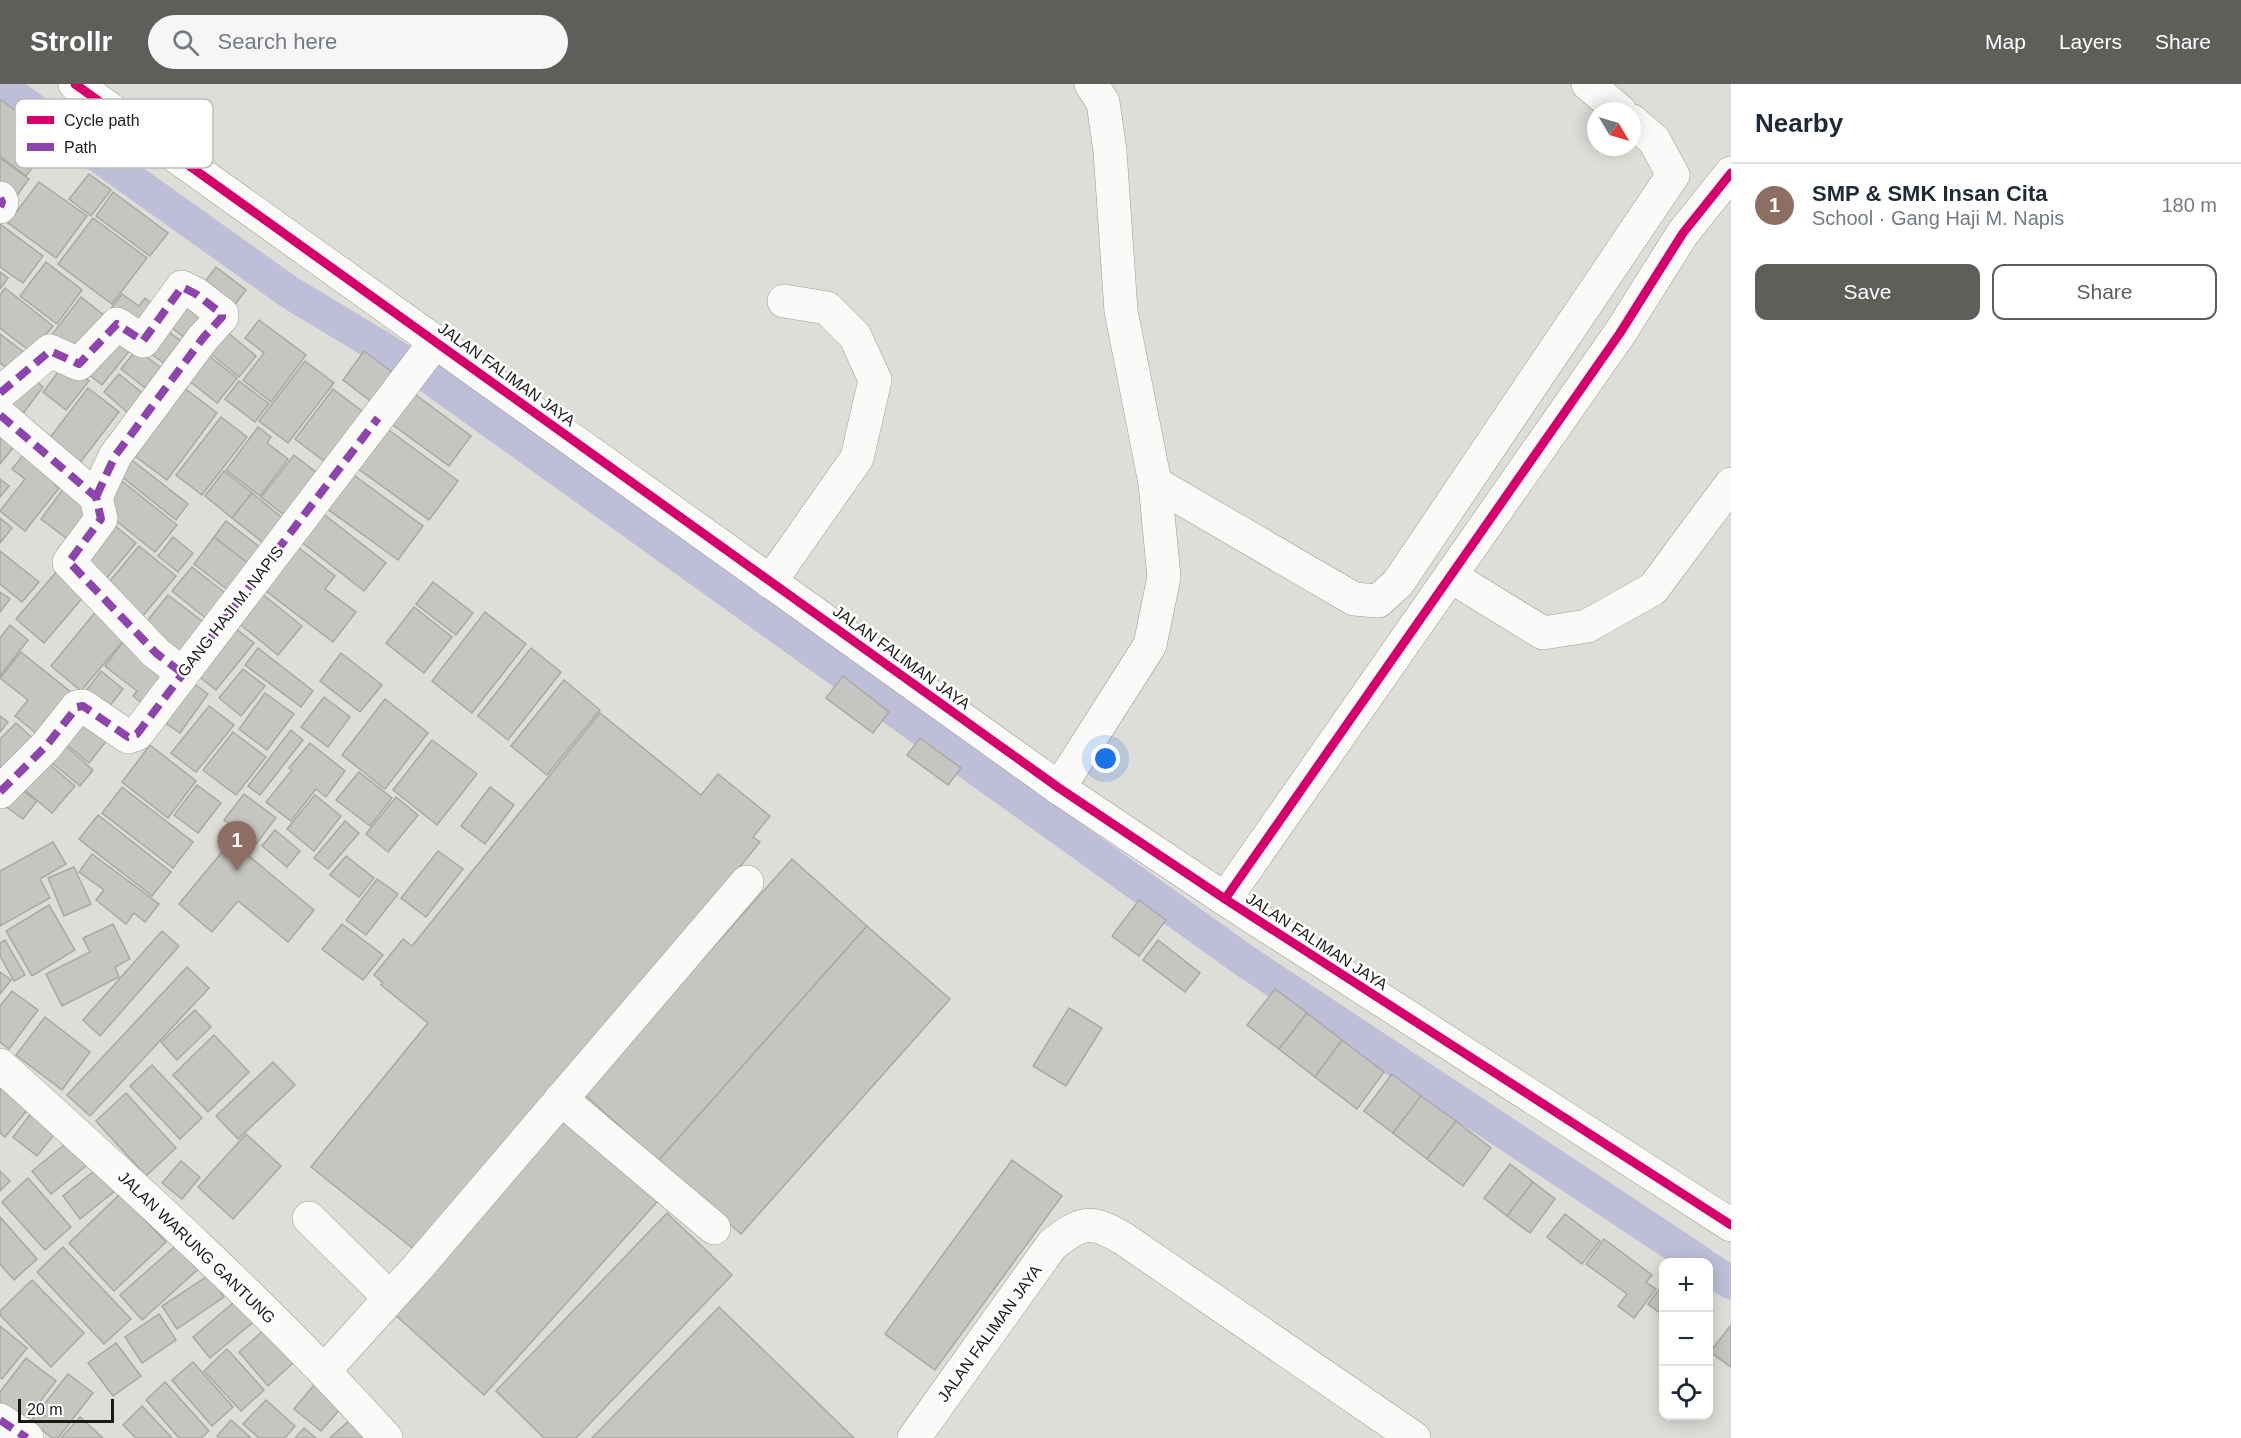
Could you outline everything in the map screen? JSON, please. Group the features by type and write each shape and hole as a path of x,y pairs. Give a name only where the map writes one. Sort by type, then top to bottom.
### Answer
{"street":[{"name":"JALAN FALIMAN JAYA","path":"75,84 96,99"},
{"path":"1059,788 1150,645 1164,577 1155,483 1121,311 1110,151 1103,102 1091,84"},
{"path":"1588,84 1609,102"},
{"path":"1155,483 1354,599 1378,601 1398,583 1673,175 1654,140 1641,129"},
{"name":"JALAN FALIMAN JAYA","path":"190,168 432,347 770,582 1059,788 1225,899 1731,1226"},
{"path":"1225,899 1452,577 1620,333 1683,233 1731,173"},
{"path":"0,198 2,202 0,207"},
{"path":"0,393 50,351 80,364 117,324 142,341 182,287 196,294 222,314 222,317 203,338 115,456 96,497"},
{"path":"770,582 856,458 874,380 855,336 826,308 784,301"},
{"name":"GANG HAJI M. NAPIS","path":"0,792 46,746 77,707 83,706 128,737 137,734 432,347"},
{"path":"0,415 96,497 101,519 69,562 156,653 182,673"},
{"path":"1452,577 1544,633 1587,626 1653,589 1731,484"},
{"path":"325,1370 418,1267 747,882"},
{"name":"JALAN WARUNG GANTUNG","path":"0,1065 168,1216 325,1370 386,1438"},
{"path":"561,1100 714,1228"},
{"path":"309,1218 389,1297"},
{"name":"JALAN FALIMAN JAYA","path":"914,1438 1052,1245 1069,1232 1090,1224 1104,1227 1124,1239 1414,1438"},
{"path":"0,1419 27,1438"}],"building":[{"path":"0,99 15,110 15,168 0,156"},
{"path":"0,158 29,179 10,205 0,197"},
{"path":"16,168 32,168 26,176"},
{"path":"89,174 111,190 91,216 69,199"},
{"path":"39,182 87,216 56,258 8,223"},
{"path":"113,192 168,233 150,256 96,216"},
{"path":"93,218 147,258 112,304 58,264"},
{"path":"0,224 43,256 23,283 0,267"},
{"path":"46,262 82,290 57,324 20,296"},
{"path":"216,267 246,290 227,315 197,292"},
{"path":"0,272 8,278 0,289"},
{"path":"5,288 53,326 31,352 0,328 0,295"},
{"path":"185,290 217,315 194,345 162,320"},
{"path":"122,294 139,306 145,298 162,312 142,338 108,312"},
{"path":"81,297 110,320 79,360 50,337"},
{"path":"259,320 306,355 271,402 243,380 264,353 245,338"},
{"path":"159,325 191,348 175,371 143,348"},
{"path":"221,327 256,356 239,377 204,348"},
{"path":"114,329 134,345 102,385 82,369"},
{"path":"0,334 26,354 12,372 0,363"},
{"path":"137,349 170,375 154,395 121,369"},
{"path":"203,351 237,378 217,403 183,376"},
{"path":"364,351 400,378 378,407 343,380"},
{"path":"305,361 334,383 288,443 259,421"},
{"path":"65,363 89,381 66,410 43,392"},
{"path":"25,373 43,387 16,423 0,411"},
{"path":"119,374 151,400 135,419 104,392"},
{"path":"239,381 269,404 255,422 225,399"},
{"path":"179,384 217,413 167,480 128,451"},
{"path":"88,388 119,412 72,473 41,449"},
{"path":"333,389 367,415 329,465 295,439"},
{"path":"412,392 471,436 449,466 389,422"},
{"path":"221,417 247,437 202,495 176,475"},
{"path":"0,422 20,439 0,464"},
{"path":"258,427 271,437 267,443 288,459 260,496 226,470"},
{"path":"386,428 458,481 429,520 357,468"},
{"path":"28,449 61,476 54,484 59,488 25,531 0,511 25,479 12,469"},
{"path":"124,454 188,504 176,520 112,469"},
{"path":"294,455 326,480 293,522 261,497"},
{"path":"224,471 252,493 232,518 205,496"},
{"path":"351,473 423,526 398,560 326,508"},
{"path":"0,479 9,486 0,497"},
{"path":"122,481 177,525 155,552 100,508"},
{"path":"64,488 97,513 74,544 41,519"},
{"path":"252,493 290,524 271,549 232,518"},
{"path":"321,512 386,563 364,591 299,540"},
{"path":"0,518 12,528 0,543"},
{"path":"108,520 136,543 105,580 77,556"},
{"path":"226,521 266,552 254,568 214,537"},
{"path":"173,537 193,553 178,572 158,556"},
{"path":"214,537 254,568 233,594 194,564"},
{"path":"294,544 335,576 325,589 356,612 333,642 262,588"},
{"path":"139,546 176,576 142,617 105,587"},
{"path":"0,551 39,582 22,602 0,584"},
{"path":"63,564 91,588 44,643 16,619"},
{"path":"192,567 234,600 214,625 172,591"},
{"path":"433,582 473,613 456,635 416,604"},
{"path":"0,592 10,599 0,612"},
{"path":"261,593 302,626 278,655 237,622"},
{"path":"168,595 211,628 187,659 144,625"},
{"path":"102,604 133,629 81,691 51,666"},
{"path":"414,607 452,637 424,673 386,643"},
{"path":"485,612 526,644 472,713 432,681"},
{"path":"10,625 28,640 0,676 0,638"},
{"path":"235,628 254,643 216,690 197,675"},
{"path":"125,639 174,677 148,708 133,696 137,691 105,666"},
{"path":"258,648 313,691 301,707 245,665"},
{"path":"531,648 561,672 508,740 478,716"},
{"path":"21,652 72,693 42,738 15,716 28,700 0,678"},
{"path":"341,653 382,685 360,712 320,681"},
{"path":"243,669 265,686 241,716 219,698"},
{"path":"101,671 123,689 104,713 82,696"},
{"path":"843,676 889,712 873,733 826,698"},
{"path":"564,680 600,710 547,775 511,746"},
{"path":"193,683 208,694 180,733 164,722"},
{"path":"265,693 294,714 267,750 239,729"},
{"path":"324,697 350,717 328,747 301,727"},
{"path":"385,699 428,733 385,789 342,755"},
{"path":"209,706 234,725 196,772 171,753"},
{"path":"84,713 111,735 89,763 61,740"},
{"path":"600,713 701,795 718,774 770,816 753,837 760,842 540,1113 420,1254 311,1167 428,1023 381,985 383,983 374,975 403,939 412,946"},
{"path":"0,716 8,722 0,732"},
{"path":"16,723 39,744 0,784 0,739"},
{"path":"291,730 303,740 260,795 248,786"},
{"path":"233,732 266,757 236,795 203,770"},
{"path":"920,738 961,768 948,785 907,755"},
{"path":"432,740 477,774 437,825 393,790"},
{"path":"60,741 93,770 80,786 46,758"},
{"path":"310,743 345,771 326,797 316,789 291,821 266,802 292,770 289,768"},
{"path":"150,745 196,781 168,818 122,782"},
{"path":"43,759 75,786 52,813 20,786"},
{"path":"359,772 392,798 370,826 336,800"},
{"path":"15,785 37,801 23,819 1,803"},
{"path":"197,785 221,803 198,833 174,815"},
{"path":"122,787 193,842 173,868 102,813"},
{"path":"490,787 514,805 485,844 461,826"},
{"path":"244,794 276,818 256,844 224,820"},
{"path":"315,795 341,816 314,851 287,829"},
{"path":"396,797 418,815 388,852 366,834"},
{"path":"98,815 171,872 152,896 79,839"},
{"path":"345,821 359,833 328,869 314,858"},
{"path":"275,830 300,851 287,867 262,846"},
{"path":"231,841 314,910 288,942 238,901 212,932 179,904"},
{"path":"53,842 66,864 40,879 50,898 0,926 0,871"},
{"path":"438,851 463,869 426,917 401,898"},
{"path":"92,854 159,904 145,922 134,913 126,924 96,900 104,890 79,872"},
{"path":"346,856 374,878 359,897 330,875"},
{"path":"792,859 867,926 658,1161 583,1093"},
{"path":"74,867 91,904 64,916 48,878"},
{"path":"377,879 398,894 366,935 346,920"},
{"path":"1139,900 1166,920 1139,956 1112,936"},
{"path":"49,905 75,950 32,976 6,931"},
{"path":"113,924 130,959 115,967 119,977 62,1006 46,974 90,952 83,938"},
{"path":"342,924 383,955 363,980 322,949"},
{"path":"867,926 950,999 741,1234 658,1161"},
{"path":"162,931 179,946 100,1036 83,1020"},
{"path":"5,940 25,975 14,981 0,956 0,943"},
{"path":"1158,940 1200,973 1185,992 1143,960"},
{"path":"187,967 209,988 90,1116 67,1095"},
{"path":"0,972 11,980 0,994"},
{"path":"1275,989 1307,1013 1279,1049 1247,1025"},
{"path":"12,991 38,1010 9,1049 0,1042 0,1006"},
{"path":"1069,1008 1102,1028 1066,1086 1033,1066"},
{"path":"195,1010 211,1027 177,1060 161,1042"},
{"path":"1307,1013 1342,1040 1315,1077 1279,1049"},
{"path":"45,1017 90,1052 62,1090 16,1055"},
{"path":"214,1035 249,1072 208,1112 173,1075"},
{"path":"1342,1040 1384,1072 1357,1109 1315,1077"},
{"path":"273,1062 295,1085 238,1139 216,1116"},
{"path":"152,1065 202,1118 180,1139 130,1086"},
{"path":"1392,1074 1421,1096 1393,1133 1364,1111"},
{"path":"0,1087 28,1109 5,1137 0,1133"},
{"path":"126,1093 176,1148 146,1176 96,1121"},
{"path":"1421,1096 1456,1121 1427,1159 1393,1133"},
{"path":"573,1110 665,1193 484,1395 392,1312"},
{"path":"32,1112 57,1131 37,1156 13,1137"},
{"path":"1456,1121 1491,1148 1463,1186 1427,1159"},
{"path":"246,1134 281,1166 233,1219 198,1187"},
{"path":"74,1137 92,1161 51,1194 32,1171"},
{"path":"1012,1160 1062,1196 935,1370 885,1334"},
{"path":"181,1161 200,1177 182,1199 162,1183"},
{"path":"1510,1164 1533,1182 1507,1216 1484,1198"},
{"path":"99,1167 116,1190 80,1219 63,1196"},
{"path":"0,1171 10,1181 0,1191"},
{"path":"28,1178 71,1227 45,1250 2,1202"},
{"path":"1533,1182 1555,1199 1530,1233 1507,1216"},
{"path":"120,1194 166,1242 114,1291 69,1243"},
{"path":"667,1213 732,1275 576,1438 544,1438 496,1391"},
{"path":"1565,1214 1600,1241 1582,1264 1547,1237"},
{"path":"0,1217 37,1259 14,1280 0,1264"},
{"path":"1604,1239 1652,1275 1646,1282 1656,1289 1634,1318 1618,1306 1627,1294 1586,1264"},
{"path":"182,1240 204,1264 142,1320 120,1295"},
{"path":"63,1247 131,1319 104,1344 37,1272"},
{"path":"209,1275 224,1297 177,1329 162,1306"},
{"path":"32,1280 84,1333 51,1367 0,1315 0,1311"},
{"path":"1659,1290 1659,1312 1648,1304"},
{"path":"239,1298 257,1319 210,1358 193,1337"},
{"path":"719,1307 854,1438 592,1438"},
{"path":"159,1314 176,1340 142,1363 125,1337"},
{"path":"1731,1325 1731,1367 1713,1354 1713,1348"},
{"path":"0,1326 27,1348 2,1379 0,1377"},
{"path":"264,1330 293,1363 268,1386 239,1352"},
{"path":"116,1343 141,1376 113,1396 88,1363"},
{"path":"227,1349 264,1390 241,1411 204,1371"},
{"path":"26,1358 56,1381 19,1429 0,1415 0,1392"},
{"path":"193,1362 233,1407 212,1426 172,1380"},
{"path":"68,1374 93,1393 58,1438 52,1438 31,1421"},
{"path":"165,1382 209,1431 201,1438 179,1438 146,1400"},
{"path":"314,1385 341,1408 321,1431 294,1409"},
{"path":"266,1400 295,1426 285,1438 259,1438 243,1424"},
{"path":"142,1406 172,1438 136,1438 123,1425"},
{"path":"80,1417 103,1438 61,1438"},
{"path":"353,1417 371,1438 330,1438"},
{"path":"231,1420 251,1438 220,1438 217,1436"},
{"path":"304,1428 316,1438 295,1438"}],"waterway":[{"path":"0,86 18,99"},
{"path":"115,168 289,292 425,374 1245,961 1694,1258"},
{"path":"1713,1271 1731,1283"}],"marked path":[{"path":"0,198 2,202 0,207"},
{"path":"0,393 50,351 79,364 117,324 143,341 182,287 196,294 222,314 222,317 203,338 115,456 96,497"},
{"path":"0,415 96,497 101,519 69,562 156,653 182,673"},
{"path":"0,792 46,746 77,707 83,706 128,737 137,734 378,418"},
{"path":"0,1420 27,1438"}],"cycle path":[{"path":"75,84 96,99"},
{"path":"192,168 1059,788 1225,899 1731,1225"},
{"path":"1225,899 1620,333 1683,233 1731,173"}],"place":[{"name":"SMP & SMK Insan Cita","path":"237,871"}]}
